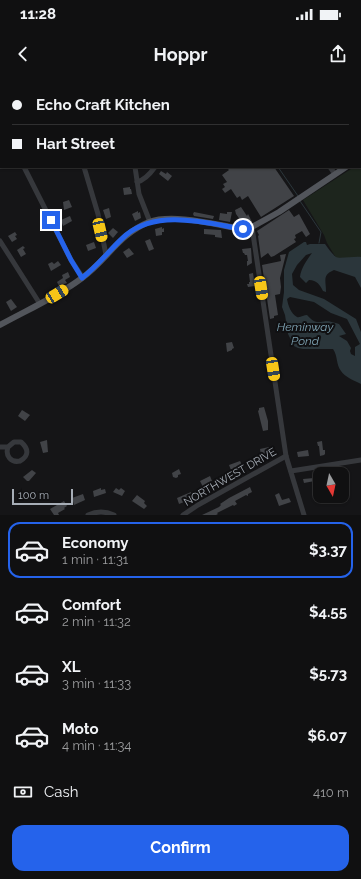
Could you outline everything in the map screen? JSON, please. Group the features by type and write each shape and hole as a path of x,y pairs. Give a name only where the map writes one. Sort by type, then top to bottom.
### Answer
{"main road":[{"path":"0,325 72,285 82,278 127,234 150,222 173,218 243,229 252,228 345,168"}],"street":[{"path":"25,168 71,260 82,278"},
{"path":"84,168 98,214 106,255"},
{"path":"135,168 139,194 150,222"},
{"path":"137,182 143,180 154,168"},
{"path":"331,168 336,174"},
{"path":"252,228 286,456 304,515"},
{"path":"0,241 40,304"},
{"path":"0,446 8,447 14,442 21,442 26,447 26,457 20,462 13,461 7,454 8,447"},
{"name":"NORTHWEST DRIVE","path":"183,515 198,505 286,456"},
{"path":"290,471 361,460"},
{"path":"88,515 94,512 102,511 114,515"}],"shaded area":[{"path":"352,168 361,168 361,266 338,261 303,200"}],"water":[{"name":"Heminway Pond","path":"306,242 307,245 325,244 338,258 361,257 361,288 355,277 334,270 326,276 326,292 323,291 314,281 309,280 306,283 300,277 304,264 312,253 306,255 297,265 292,274 293,285 299,290 324,299 356,319 361,332 361,384 348,377 341,371 333,349 303,349 294,346 288,334 282,307 284,270 289,252","holes":["290,297 314,302 331,313 347,319 360,344 355,347 355,356 351,354 351,348 347,341 339,336 346,334 339,324 328,321 316,322 307,315 297,317 291,312 287,299"]}],"building":[{"path":"227,168 275,168 294,196 261,217 248,196 242,200 240,196 237,198 231,189 225,193 222,189 225,187 223,184 227,182 222,175 229,170"},
{"path":"161,171 166,174 167,172 172,176 168,181 159,174"},
{"path":"130,187 132,194 124,195 123,188"},
{"path":"69,200 72,207 64,210 63,202"},
{"path":"241,207 247,216 248,214 252,222 243,224 235,210"},
{"path":"109,208 111,217 106,219 103,210"},
{"path":"289,210 294,217 299,214 310,234 306,237 302,231 295,235 296,238 294,239 296,242 274,256 271,257 268,253 261,258 259,235 257,231"},
{"path":"138,211 138,213 140,212 141,218 135,221 132,214"},
{"path":"194,212 214,216 213,219 194,216"},
{"path":"227,212 232,212 230,222 219,220 220,213 227,214"},
{"path":"70,216 72,221 63,226 61,220"},
{"path":"162,227 162,229 164,228 164,232 162,232 162,235 156,236 155,229"},
{"path":"113,228 118,232 113,238 108,233"},
{"path":"204,229 221,230 222,238 215,237 215,235 204,234"},
{"path":"15,232 17,239 12,242 8,236"},
{"path":"150,239 154,249 149,251 145,241"},
{"path":"94,242 96,248 88,251 86,245"},
{"path":"23,246 26,254 21,257 17,250"},
{"path":"129,248 134,254 127,258 123,252"},
{"path":"251,248 252,263 247,266 247,255 243,253 242,249"},
{"path":"286,254 280,278 280,294 275,295 278,315 270,319 262,265 281,261 280,255"},
{"path":"58,261 61,265 51,271 48,264 52,262 54,264"},
{"path":"68,272 70,277 65,280 67,283 59,286 57,282 63,278 62,275"},
{"path":"253,273 255,286 248,287 247,284 250,282 249,274"},
{"path":"11,299 17,307 11,311 6,302"},
{"path":"232,342 234,348 227,352 226,343"},
{"path":"264,407 268,421 268,430 263,431 258,411 259,408"},
{"path":"22,410 30,415 25,421 18,416"},
{"path":"47,440 48,452 43,453 40,442"},
{"path":"322,441 325,454 320,456 317,442"},
{"path":"269,447 271,453 261,455 260,449"},
{"path":"308,450 309,456 298,457 297,452"},
{"path":"240,461 242,465 231,470 229,465"},
{"path":"179,469 181,474 176,478 173,477 172,473"},
{"path":"32,470 36,473 29,481 27,481 23,477"},
{"path":"210,476 212,481 203,487 200,481"},
{"path":"313,478 313,481 304,483 303,479"},
{"path":"250,487 252,492 248,494 248,496 246,495 235,501 237,504 234,506 233,505 217,513 218,514 216,515 202,515 219,507 221,505 220,504 229,498"},
{"path":"101,488 101,490 105,489 106,493 94,497 93,491"},
{"path":"116,488 119,490 121,488 125,491 122,496 113,492"},
{"path":"191,492 194,498 179,504 177,498"},
{"path":"279,493 282,500 289,498 291,502 279,506 275,495"},
{"path":"83,494 85,500 74,505 72,498"},
{"path":"137,495 145,501 144,503 147,506 144,509 132,501"},
{"path":"64,501 67,506 64,508 65,509 58,513 59,515 54,515 50,509"}],"waterway":[{"path":"279,168 298,196"},
{"path":"300,201 321,232 319,243"}],"route":[{"path":"51,220 71,260 82,278 127,234 150,222 173,218 243,229"}]}
